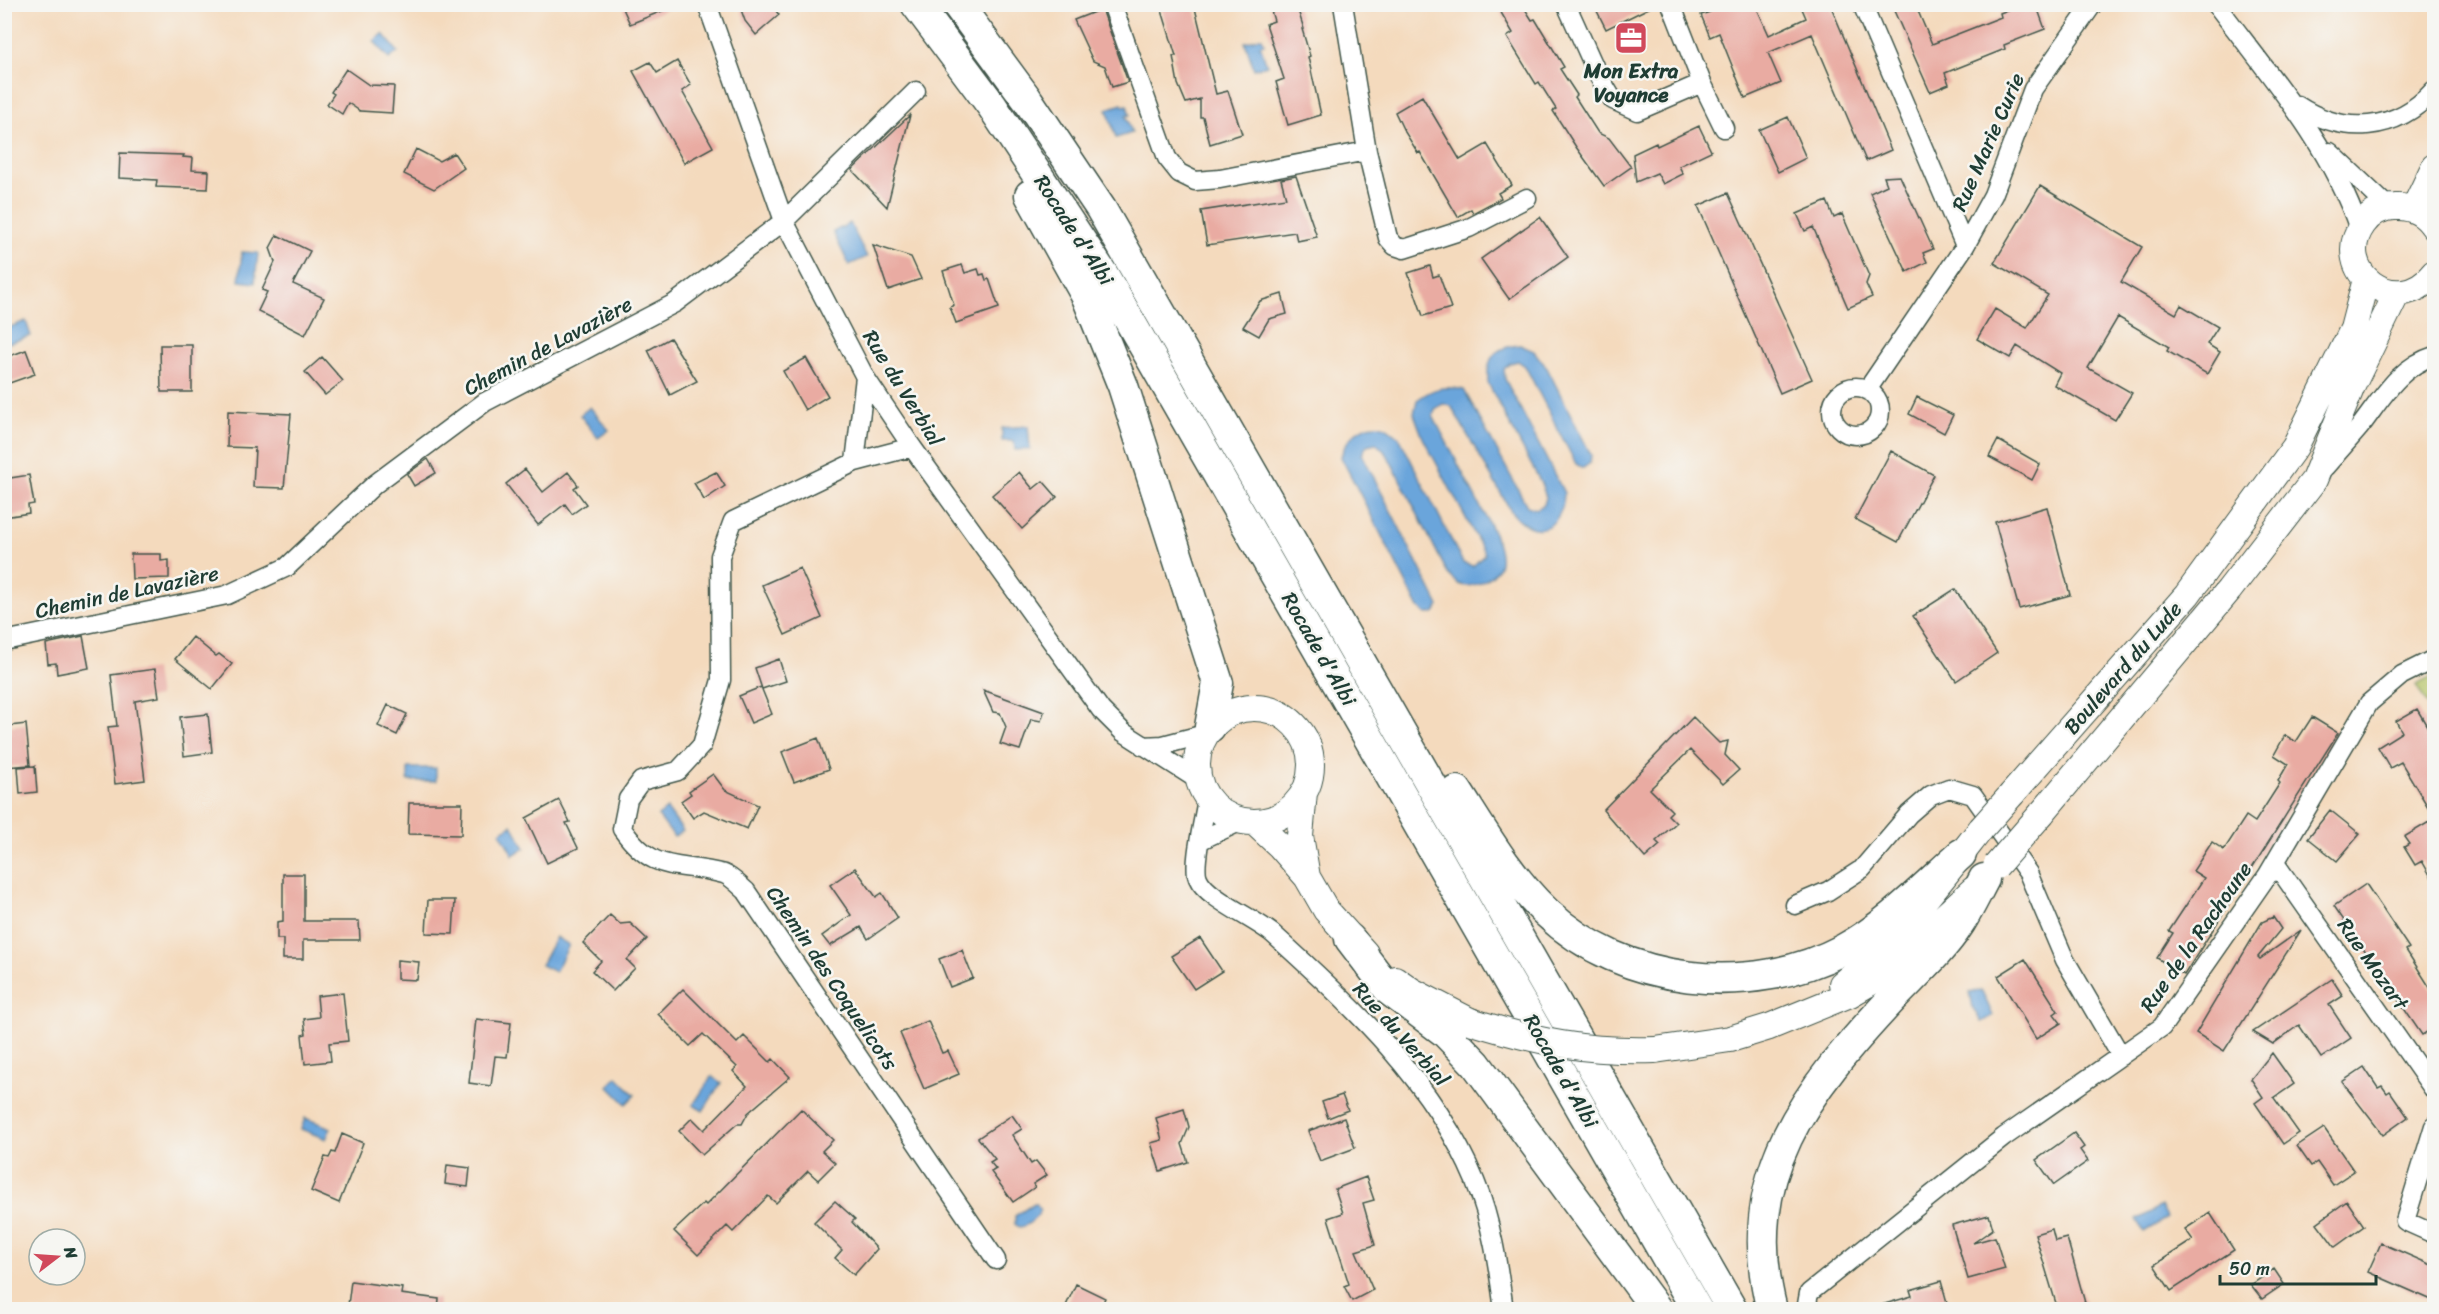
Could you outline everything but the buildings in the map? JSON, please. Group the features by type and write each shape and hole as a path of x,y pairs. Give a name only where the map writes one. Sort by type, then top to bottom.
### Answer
{"highway":[{"name":"Rocade d'Albi","path":"916,4 992,106 1104,276 1697,1310"},
{"name":"Rocade d'Albi","path":"957,4 1027,99 1101,209 1732,1310"},
{"path":"992,106 1005,153 1087,297 1123,386 1218,683 1208,731"},
{"path":"1101,209 1291,503 1456,790 1505,867 1547,912 1583,941 1628,963 1668,974 1716,979 1764,974 1806,964 1843,949 1879,927 1961,854"},
{"path":"1772,1310 1765,1283 1763,1228 1773,1170 1794,1121 1829,1068 1959,925 1990,872"},
{"path":"1350,939 1389,990 1445,1032 1476,1064 1657,1310"}],"main road":[{"path":"2414,209 2434,167"},
{"path":"2432,282 2397,293 2374,286 2366,279 2355,255 2359,229 2372,215 2388,207 2414,209 2434,227"},
{"name":"Boulevard du Lude","path":"1811,1008 1867,964 1916,914 1981,829 2187,595 2295,447 2353,329 2366,279"},
{"name":"Boulevard du Lude","path":"1307,877 1326,910 1350,939 1412,991 1470,1021 1525,1038 1567,1047 1617,1051 1655,1050 1730,1039 1850,994 1878,978 1990,872 2229,590 2314,480 2352,386 2397,293"},
{"path":"1260,708 1286,718 1304,738 1310,756 1310,775 1304,792 1300,836 1307,877 1280,846 1247,822 1228,816 1203,789 1197,764 1208,731 1224,715 1242,709 1260,708"},
{"path":"1247,822 1269,820 1283,814 1304,792"}],"street":[{"name":"Rue du Verbial","path":"707,4 784,221 866,377 912,447 1101,710 1123,732 1203,789 1201,840 1196,856 1197,878 1210,894 1268,930 1308,966 1392,1052 1436,1106 1476,1182 1492,1233 1504,1310"},
{"path":"1112,4 1167,158 1179,173 1195,181 1220,179 1367,151"},
{"path":"1343,4 1367,151 1388,238 1395,246 1404,249 1469,228 1527,198"},
{"path":"1566,4 1598,75 1613,100 1637,111 1702,83"},
{"path":"1671,4 1702,83 1724,128"},
{"path":"1862,4 1965,246"},
{"name":"Rue Marie Curie","path":"1867,390 1965,246 1994,195 2033,89 2093,4"},
{"path":"2216,4 2320,143 2347,194 2359,229"},
{"path":"2288,99 2312,115 2334,124 2361,126 2388,121 2409,113 2434,90"},
{"name":"Chemin de Lavazière","path":"4,641 227,595 287,567 375,484 485,402 675,303 784,221 916,91"},
{"path":"2320,143 2388,207"},
{"name":"Boulevard du Lude","path":"2314,480 2359,428 2385,391 2404,372 2424,359 2434,356"},
{"path":"855,462 866,377"},
{"name":"Chemin des Coquelicots","path":"912,447 855,462 733,521 720,556 721,680 702,745 678,771 641,781 628,799 622,829 637,850 673,867 726,875 746,891 996,1260"},
{"name":"Rue de la Rachoune","path":"1806,1310 1809,1293 2004,1137 2153,1034 2171,1016 2275,863 2369,704 2402,675 2434,659"},
{"path":"1143,746 1163,745 1208,731"},
{"path":"1795,904 1828,891 1862,869 1909,814 1931,795 1949,788 1973,795 2028,873 2065,960 2121,1056"},
{"path":"1201,840 1247,822"},
{"name":"Rue Mozart","path":"2275,863 2434,1090"},
{"path":"2434,1126 2405,1221 2434,1234"}],"green space":[{"path":"2434,676 2434,716 2416,685"}],"water":[{"path":"383,34 398,52 389,59 374,41"},
{"path":"1262,38 1264,44 1260,45 1267,65 1254,69 1245,42"},
{"path":"1122,104 1127,105 1130,115 1126,116 1132,133 1116,138 1107,109"},
{"path":"850,223 867,257 849,265 833,232"},
{"path":"242,252 258,253 255,283 239,281"},
{"path":"26,321 31,336 5,344 5,329"},
{"path":"1520,345 1534,351 1547,368 1591,455 1590,463 1583,468 1576,464 1525,366 1518,361 1510,363 1504,369 1505,379 1564,493 1559,515 1553,523 1538,528 1529,526 1520,521 1511,511 1451,406 1443,404 1435,409 1433,416 1494,533 1498,545 1499,566 1487,579 1470,586 1459,584 1448,574 1387,454 1376,443 1367,445 1362,454 1439,606 1435,613 1426,614 1419,608 1341,457 1343,450 1356,433 1368,426 1385,427 1399,437 1463,563 1473,566 1485,554 1423,438 1414,414 1417,400 1428,393 1445,388 1464,390 1527,506 1536,509 1544,505 1546,497 1541,483 1488,383 1488,367 1494,355 1504,348"},
{"path":"590,407 609,430 598,438 580,415"},
{"path":"1028,426 1030,449 1015,450 1014,441 1002,441 1002,428"},
{"path":"408,768 436,768 436,781 408,781"},
{"path":"667,809 683,831 674,837 658,816"},
{"path":"512,825 525,848 513,855 500,832"},
{"path":"556,937 569,945 555,972 541,965"},
{"path":"1982,991 1993,1016 1981,1022 1973,1008 1970,992"},
{"path":"712,1076 721,1083 703,1111 693,1105"},
{"path":"617,1077 635,1095 626,1104 608,1086"},
{"path":"305,1118 331,1128 326,1139 301,1129"},
{"path":"1035,1203 1041,1210 1034,1219 1022,1227 1015,1224 1015,1216"},
{"path":"2161,1206 2167,1218 2144,1232 2137,1220"}],"place":[{"name":"Mon Extra Voyance","path":"1631,38"}]}
